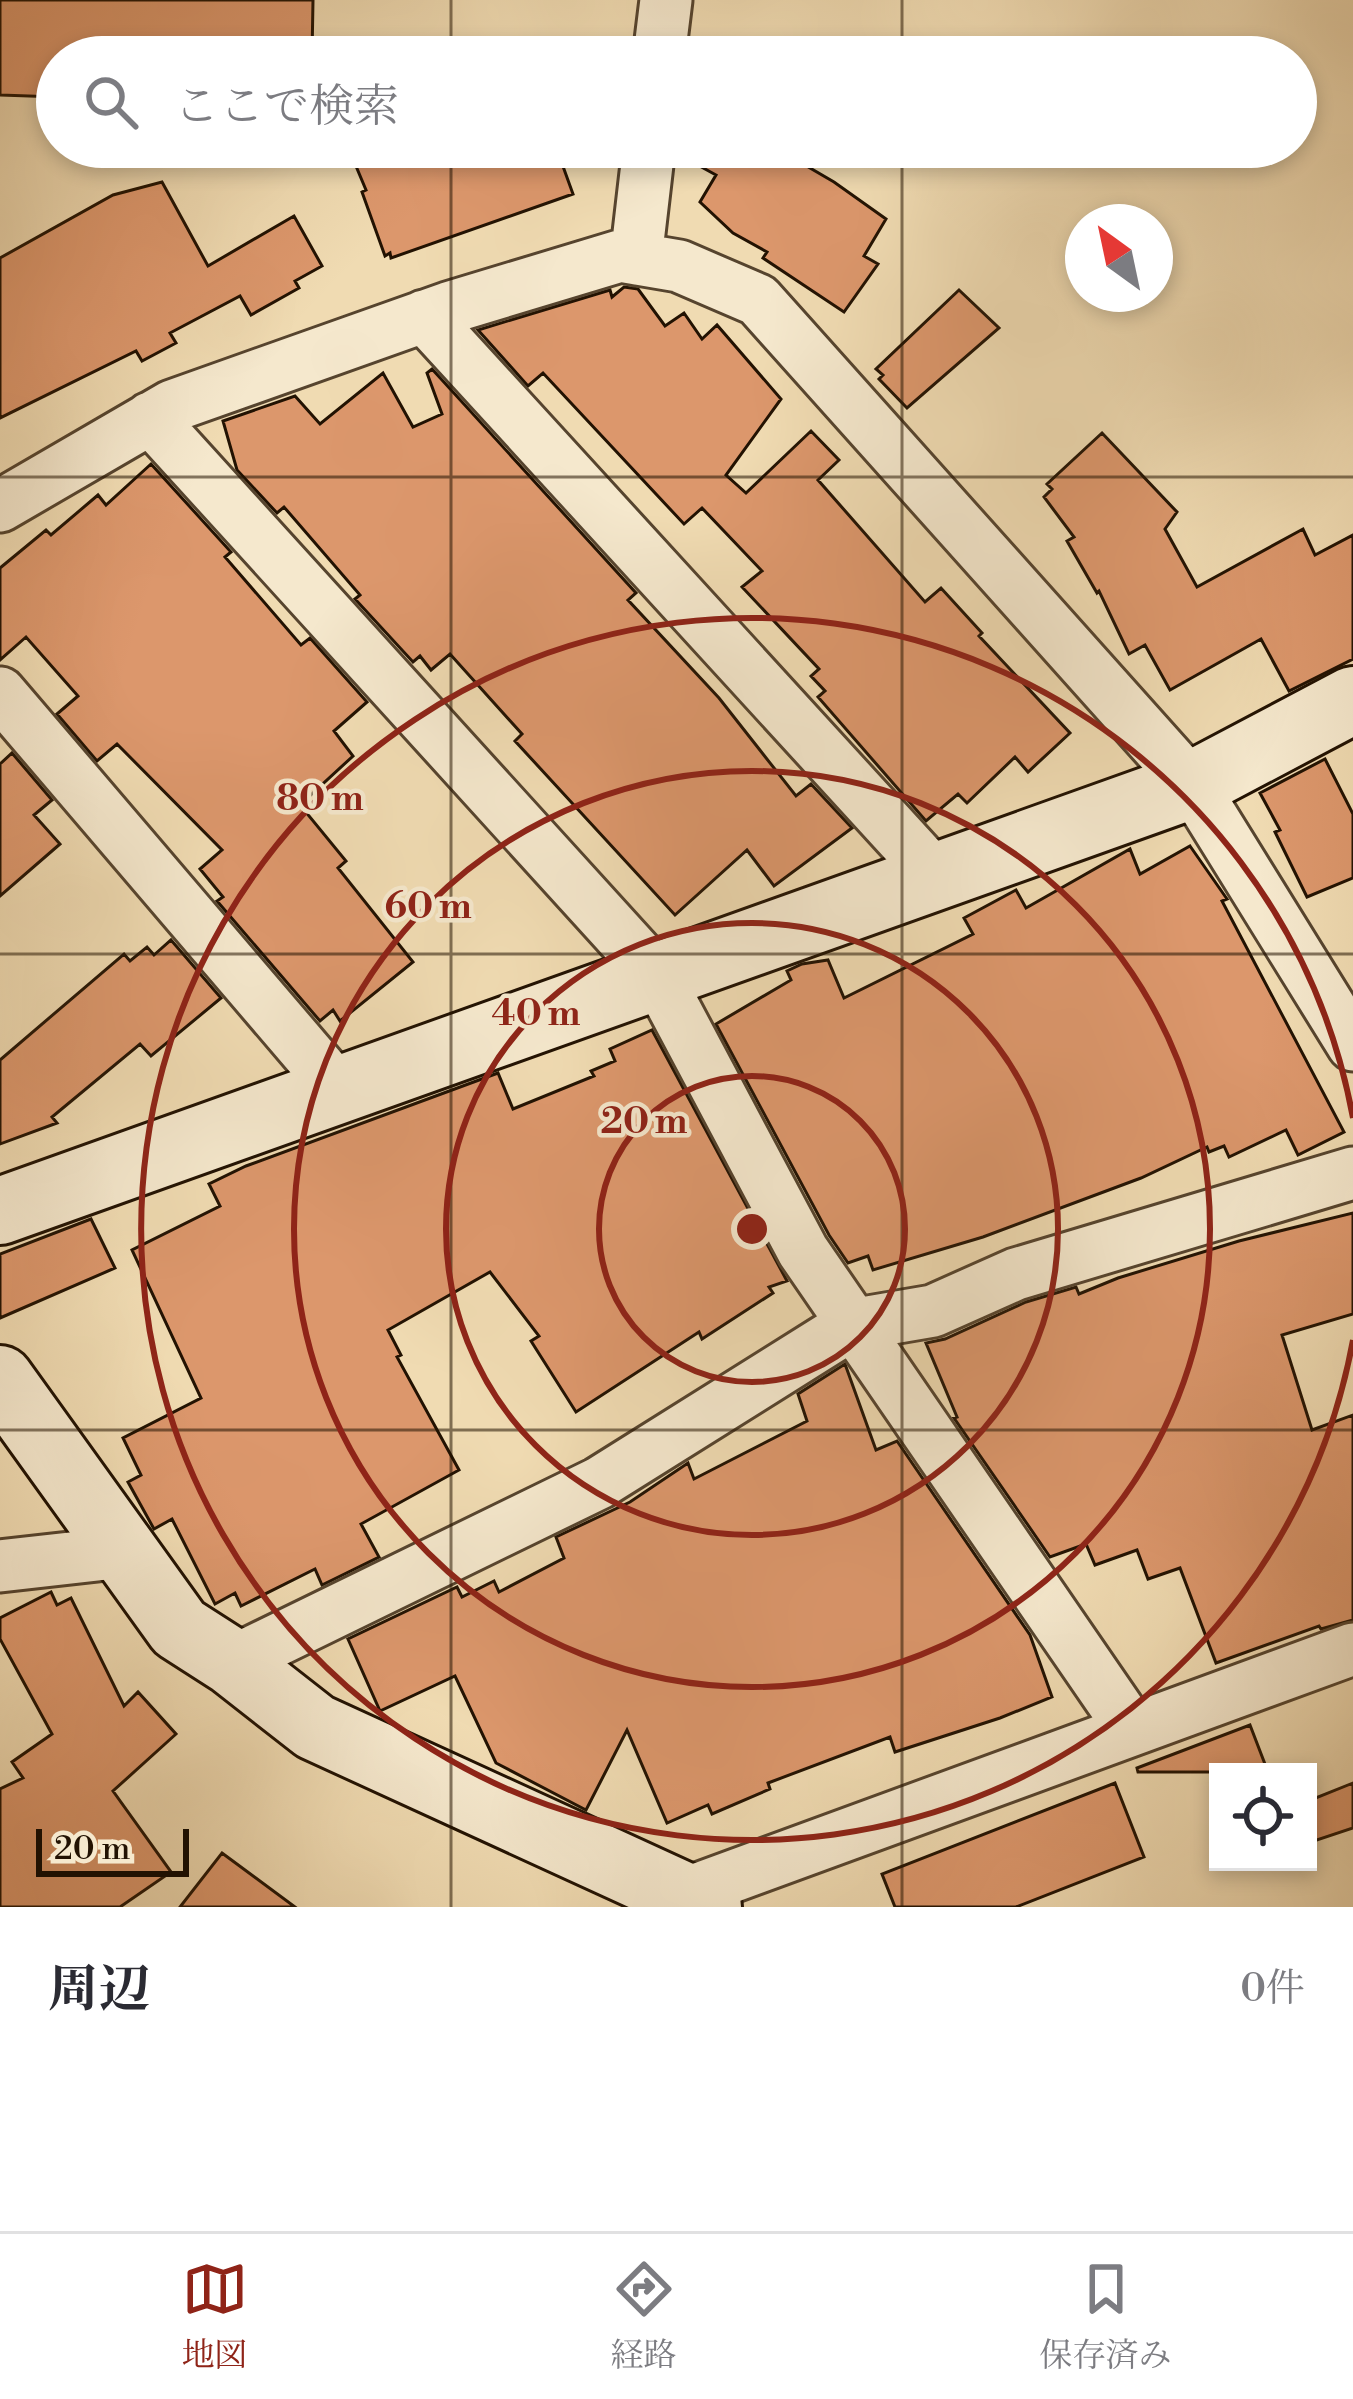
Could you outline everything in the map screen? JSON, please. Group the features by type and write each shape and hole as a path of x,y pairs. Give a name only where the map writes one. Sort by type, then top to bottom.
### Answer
{"street":[{"path":"662,36 666,0"},
{"path":"637,259 648,168"},
{"path":"2,501 172,406 424,316 620,256 679,266 758,300 1192,785 1353,1045"},
{"path":"424,316 936,876"},
{"path":"150,418 657,976 803,1251 1132,1730"},
{"path":"0,693 339,1090"},
{"path":"0,1211 1192,785 1353,700"},
{"path":"232,1662 599,1483 851,1325 932,1311 1016,1274 1353,1173"},
{"path":"0,1379 179,1628 232,1662 315,1727 695,1901 1353,1649"},
{"path":"0,1566 124,1552"}],"building":[{"path":"0,0 313,0 312,36 36,36 36,96 0,95"},
{"path":"357,168 564,168 573,194 391,258 390,253 385,256 362,192 366,190"},
{"path":"703,168 810,168 886,219 864,256 878,264 844,312 763,258 767,252 733,233 700,202 716,175"},
{"path":"162,182 208,266 294,216 322,266 295,281 299,288 251,315 240,296 170,333 176,343 142,361 136,351 0,418 0,258 113,195"},
{"path":"624,287 638,289 665,326 684,313 702,339 717,325 781,399 726,475 746,493 811,431 839,460 818,480 925,602 941,588 1070,733 1028,772 1015,757 967,803 958,794 926,821 818,697 825,691 811,676 819,669 742,587 762,571 702,508 684,524 543,373 528,386 478,330 610,290 612,297"},
{"path":"959,290 999,328 907,408 879,379 883,375 876,369"},
{"path":"432,369 636,593 628,600 719,698 796,796 811,784 852,828 774,886 747,850 675,915 515,741 522,734 450,654 431,670 420,656 413,662 355,599 360,595 284,507 277,513 237,470 223,421 295,396 320,424 383,373 413,427 442,414 427,373"},
{"path":"1102,433 1177,512 1165,529 1197,587 1303,529 1315,555 1353,535 1353,659 1289,691 1261,639 1170,690 1145,645 1129,654 1099,591 1067,541 1074,537 1044,497 1052,489 1047,484"},
{"path":"151,464 231,552 225,557 301,645 310,638 367,702 334,731 353,756 300,805 346,861 338,868 413,962 340,1021 333,1010 320,1021 217,901 223,897 200,869 222,850 117,744 97,761 57,714 78,696 26,637 0,660 0,568 46,530 51,535 98,495 106,505"},
{"path":"12,753 52,800 34,815 60,844 0,896 0,764"},
{"path":"1325,759 1353,814 1353,878 1307,897 1260,793"},
{"path":"1190,846 1227,899 1222,901 1344,1132 1298,1155 1286,1130 1229,1157 1224,1146 1209,1152 1207,1147 1141,1178 983,1237 873,1270 868,1256 848,1263 716,1024 791,980 787,971 802,964 828,960 844,998 973,934 964,918 1016,890 1026,908 1130,849 1140,874"},
{"path":"171,940 221,998 151,1056 140,1044 52,1117 57,1123 0,1144 0,1060 124,954 130,961 147,947 154,955"},
{"path":"652,1030 787,1281 769,1287 773,1293 702,1339 699,1332 576,1412 531,1341 539,1336 490,1272 388,1330 401,1355 397,1357 459,1470 361,1524 379,1557 322,1585 315,1569 241,1606 235,1593 215,1604 172,1519 154,1529 128,1482 141,1475 123,1438 201,1398 132,1250 220,1206 209,1184 246,1166 498,1073 513,1109 594,1076 591,1071 615,1061 610,1049"},
{"path":"1353,1213 1353,1314 1282,1335 1312,1430 1353,1415 1353,1620 1319,1626 1216,1663 1180,1568 1148,1579 1137,1550 1095,1565 1086,1544 1050,1557 954,1418 926,1343 1026,1302 1076,1287 1079,1294 1239,1241"},
{"path":"91,1219 115,1268 0,1318 0,1254"},
{"path":"845,1364 876,1450 897,1441 1030,1635 1052,1697 895,1752 890,1737 768,1783 770,1789 712,1814 708,1805 667,1823 627,1730 586,1810 496,1763 455,1676 380,1711 348,1639 457,1587 462,1597 494,1581 499,1592 564,1558 556,1537 630,1502 688,1463 694,1479 807,1421 798,1394"},
{"path":"51,1592 57,1605 71,1598 124,1706 138,1692 176,1734 113,1791 171,1872 120,1907 0,1907 0,1789 23,1778 12,1762 52,1734 0,1639 0,1618"},
{"path":"1250,1725 1265,1763 1209,1763 1209,1772 1138,1772 1137,1768"},
{"path":"1115,1783 1144,1857 1016,1907 895,1907 882,1874"},
{"path":"1353,1783 1353,1828 1317,1840 1317,1797"},
{"path":"222,1853 295,1907 180,1907"}]}
